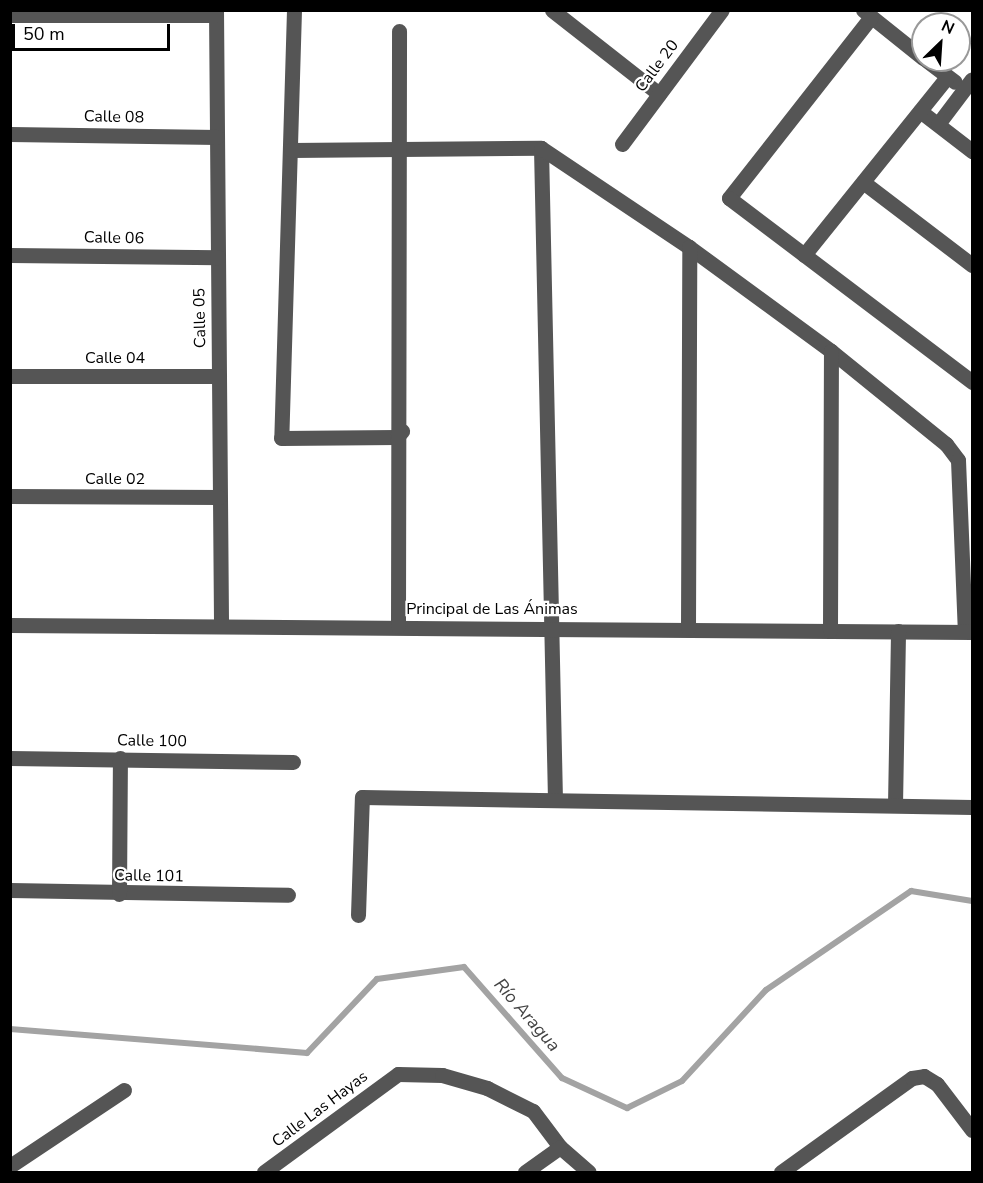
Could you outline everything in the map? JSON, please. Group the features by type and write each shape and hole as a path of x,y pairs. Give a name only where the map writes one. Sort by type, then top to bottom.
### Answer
{"street":[{"path":"294,10 281,438 397,437 402,431"},
{"path":"552,10 659,94"},
{"name":"Calle 20","path":"622,144 722,10"},
{"path":"10,15 216,13"},
{"name":"Calle 05","path":"216,13 221,625"},
{"path":"911,49 867,14 729,198 972,382"},
{"path":"398,626 402,431 399,31"},
{"path":"938,124 969,84 947,77 941,72"},
{"path":"804,255 947,77"},
{"path":"920,111 972,151"},
{"name":"Calle 08","path":"10,134 217,136"},
{"path":"291,150 399,147 541,148 689,247 831,351 946,444 958,460 969,632"},
{"path":"541,148 555,800"},
{"path":"863,182 972,265"},
{"path":"688,628 689,247"},
{"name":"Calle 06","path":"10,255 218,257"},
{"path":"830,630 831,351"},
{"name":"Calle 04","path":"10,376 219,376"},
{"name":"Calle 02","path":"10,496 219,497"},
{"name":"Principal de Las Ánimas","path":"10,625 688,628 969,632"},
{"path":"895,805 898,631"},
{"name":"Calle 100","path":"10,758 292,762"},
{"path":"119,894 120,758"},
{"path":"357,915 362,797 972,807"},
{"name":"Calle 101","path":"10,891 288,895"},
{"name":"Calle Las Hayas","path":"264,1173 398,1074 442,1075 487,1088 533,1112 560,1148"},
{"path":"781,1173 912,1078 924,1076 937,1084 972,1130"},
{"path":"10,1166 124,1090"},
{"path":"525,1173 560,1148 589,1173"}],"waterway":[{"name":"Río Aragua","path":"10,1029 307,1053 377,979 464,967 562,1078 627,1108 682,1081 766,990 911,891 972,901"}]}
